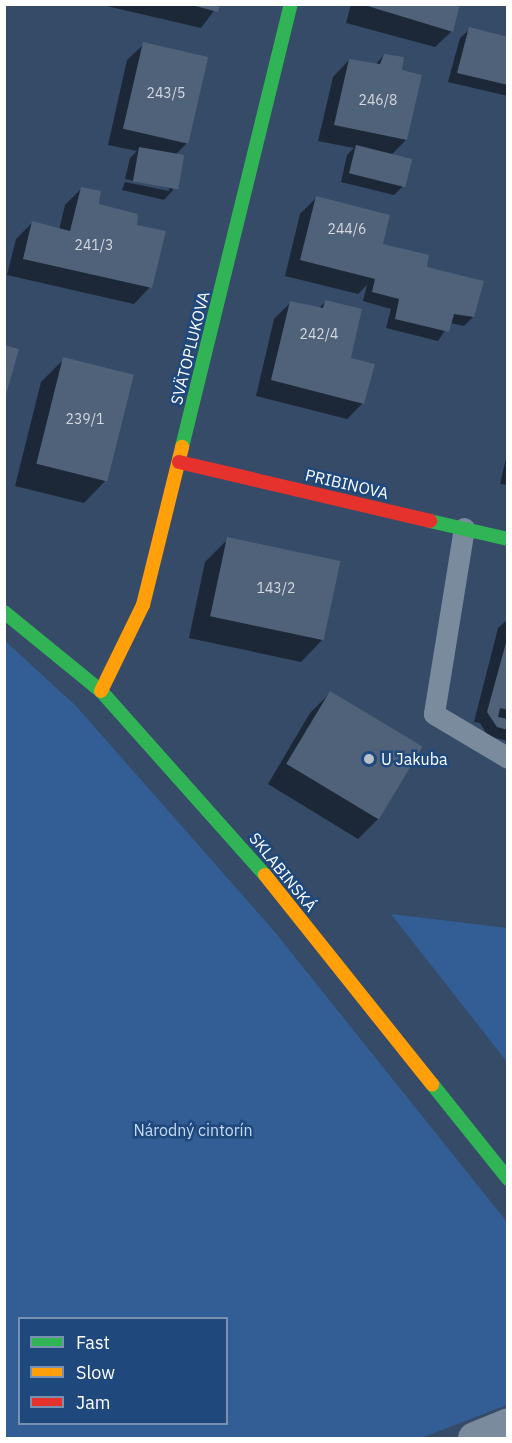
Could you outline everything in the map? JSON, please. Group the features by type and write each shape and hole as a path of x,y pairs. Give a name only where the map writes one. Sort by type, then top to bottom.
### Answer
{"street":[{"name":"SVÄTOPLUKOVA","path":"101,692 143,605 291,4"},
{"name":"PRIBINOVA","path":"179,462 507,539"},
{"name":"SKLABINSKÁ","path":"4,612 101,692 248,854 507,1179"},
{"path":"474,1438 507,1424"}],"lane":[{"path":"464,528 434,714 507,758"}],"green space":[{"name":"Národný cintorín","path":"4,640 76,706 274,931 507,1222 507,1405 421,1438 5,1438"},
{"path":"391,914 507,928 507,1062"}],"building":[{"path":"188,4 220,4 218,12"},
{"path":"361,4 460,4 453,32"},
{"path":"469,27 508,37 508,85 457,73"},
{"path":"143,42 208,57 188,144 123,129"},
{"path":"384,54 404,57 402,70 422,75 407,140 334,125 349,59 380,64"},
{"path":"356,145 412,159 405,187 349,173"},
{"path":"139,147 184,155 178,189 133,181"},
{"path":"81,187 101,191 99,204 138,214 137,225 166,231 152,288 23,259 32,221 70,231"},
{"path":"316,196 390,215 383,244 429,255 427,267 484,281 474,317 454,314 449,332 395,319 399,299 372,292 375,279 300,260"},
{"path":"325,300 362,309 351,358 375,364 364,404 271,380 290,301 323,308"},
{"path":"4,345 19,349 5,398 4,398"},
{"path":"63,357 134,375 107,481 36,464"},
{"path":"227,537 340,561 324,640 210,616"},
{"path":"507,639 508,710 500,708 498,717 508,719 508,730 497,727 487,712"},
{"path":"330,691 423,747 379,819 286,764"}],"traffic: fast":[{"path":"182,447 291,4"},
{"path":"430,521 508,539"},
{"path":"4,612 101,691 265,875"},
{"path":"432,1084 508,1179"}],"traffic: slow":[{"path":"101,691 143,605 182,447"},
{"path":"265,875 432,1084"}],"traffic: jam":[{"path":"179,462 430,521"}],"place":[{"name":"U Jakuba","path":"369,759"}]}
